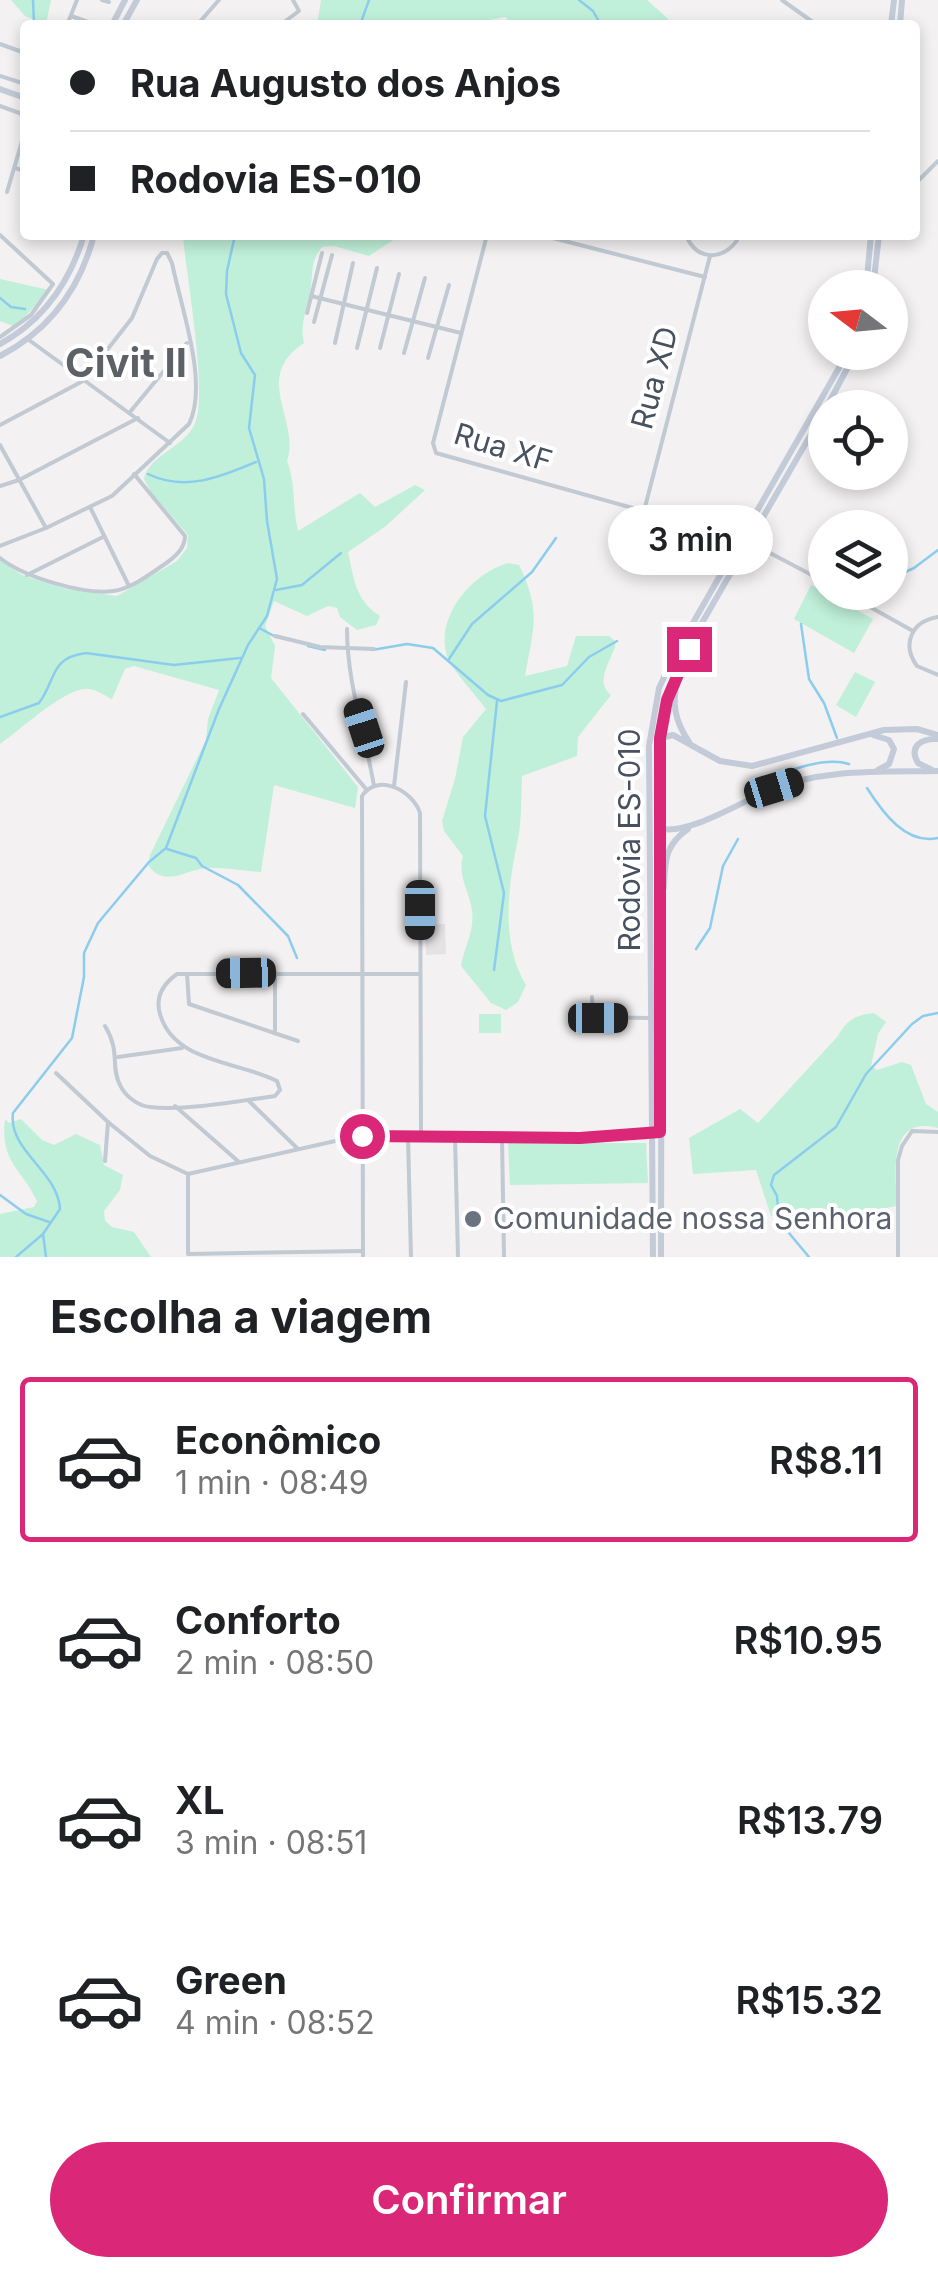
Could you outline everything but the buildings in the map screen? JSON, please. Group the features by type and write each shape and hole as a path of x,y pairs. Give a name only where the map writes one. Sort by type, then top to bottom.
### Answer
{"main road":[{"path":"0,344 25,328 52,300 72,270 82,240"},
{"path":"0,356 53,317 73,290 92,240"},
{"path":"869,270 874,240"},
{"path":"874,270 875,240"},
{"name":"Rodovia ES-010","path":"752,530 838,370"},
{"name":"Rodovia ES-010","path":"657,1134 649,746 655,703 667,670 808,438"},
{"name":"Rodovia ES-010","path":"657,1257 660,738 672,683 735,553"},
{"path":"690,743 679,726 674,703 676,684 699,637 699,628"},
{"path":"649,746 674,735 720,760 752,766 866,734 904,728 938,737"},
{"path":"866,734 884,736 894,749 889,764 872,773"},
{"path":"937,771 918,764 914,754 924,738 938,737"},
{"path":"650,814 660,828 678,830 797,781 838,774 937,771"},
{"path":"660,902 668,848 702,820"}],"street":[{"path":"69,20 76,0"},
{"path":"102,0 109,2"},
{"path":"201,20 219,0"},
{"path":"286,20 298,11 294,0"},
{"path":"782,0 810,20"},
{"path":"71,16 83,20"},
{"path":"7,192 20,150"},
{"path":"920,179 938,161"},
{"path":"15,168 20,169"},
{"path":"0,235 53,284 31,315 0,337"},
{"name":"Rua XF","path":"486,240 433,442 436,453 716,530 752,530"},
{"path":"560,240 704,277"},
{"path":"690,240 698,252 710,256 722,255 737,240"},
{"path":"0,424 83,381 132,318 162,253 167,253 197,377 196,408 190,424 120,490 90,508 0,546"},
{"path":"307,313 322,253"},
{"path":"314,322 332,256"},
{"name":"Rua XD","path":"644,511 710,256"},
{"path":"334,343 353,263"},
{"path":"357,348 377,268"},
{"path":"380,348 399,274"},
{"path":"404,353 426,278"},
{"path":"428,358 449,284"},
{"path":"311,296 462,333"},
{"path":"28,339 170,442"},
{"path":"130,412 188,341"},
{"path":"0,486 19,480 138,418"},
{"path":"0,445 46,528"},
{"path":"0,558 27,575 107,592 130,586 165,564 179,552 186,539 134,474"},
{"path":"90,508 130,586"},
{"path":"716,530 735,553"},
{"path":"735,553 752,553 759,536 752,530"},
{"path":"735,553 738,531"},
{"path":"27,575 104,536"},
{"path":"756,546 808,573"},
{"path":"874,610 912,631"},
{"path":"938,617 927,619 912,631 909,640 911,658 924,672 938,674"},
{"path":"348,629 348,665 374,786"},
{"path":"276,636 314,646 374,649"},
{"path":"394,787 406,682"},
{"path":"303,714 366,789"},
{"path":"188,1174 188,1254 364,1254 362,796 374,786 394,787 409,794 420,814 420,1136"},
{"path":"275,972 275,1030"},
{"path":"182,1048 163,1024 158,1009 158,998 176,974 420,974"},
{"path":"187,974 189,1004 275,1030 298,1041"},
{"path":"592,997 593,1017 653,1018"},
{"path":"105,1026 118,1057 116,1074 127,1096 150,1107 248,1100 275,1096 280,1090 277,1081 182,1048 118,1057"},
{"path":"56,1073 150,1156 188,1174 362,1136 657,1134"},
{"path":"248,1100 298,1149"},
{"path":"175,1106 241,1163"},
{"path":"105,1161 108,1122"},
{"path":"898,1257 898,1160 902,1146 912,1131 938,1132"},
{"path":"408,1136 412,1257"},
{"path":"455,1136 458,1257"},
{"path":"502,1138 504,1257"}],"shaded area":[{"path":"445,924 446,954 426,955 425,925"}],"green space":[{"path":"11,0 51,0 47,20 25,16"},
{"path":"321,0 647,0 669,20 505,17 318,20"},
{"path":"184,240 393,240 369,256 334,246 322,247 313,265 303,320 304,343 289,356 279,385 290,446 287,461 298,531 360,493 375,507 415,485 425,490 386,526 348,552 360,596 380,616 376,625 357,630 340,617 337,608 328,606 307,616 274,601 265,626 275,646 271,678 358,787 355,808 274,785 261,872 205,868 168,877 148,865 150,855 206,740 208,719 219,690 134,666 125,669 112,699 92,690 68,694 0,744 0,560 22,575 66,589 117,596 177,561 187,548 188,535 144,479 153,463 184,439 195,423 198,361"},
{"path":"0,279 49,290 16,327 0,321"},
{"path":"508,563 519,565 533,608 525,676 567,666 576,636 609,636 615,647 604,679 611,695 578,737 577,756 522,776 508,913 512,951 526,985 518,1002 506,1010 491,1003 461,966 473,918 463,877 463,856 444,831 442,821 463,737 486,709 448,659 446,628 458,600 469,587"},
{"path":"808,591 808,610 857,610 873,619 854,653 794,619"},
{"path":"855,672 875,682 856,717 836,705"},
{"path":"874,1013 886,1022 878,1034 871,1066 877,1070 902,1062 911,1065 926,1104 938,1112 938,1128 921,1126 902,1139 896,1164 897,1206 845,1215 771,1216 756,1170 693,1174 689,1138 740,1109 758,1123 848,1022"},
{"path":"479,1014 501,1014 501,1033 479,1033"},
{"path":"5,1119 9,1123 21,1119 42,1140 54,1145 76,1134 100,1145 104,1165 123,1175 120,1190 104,1211 105,1221 112,1227 134,1232 151,1257 0,1257 0,1214 34,1207 37,1201 9,1155"},
{"path":"508,1143 646,1143 648,1183 510,1185"}],"waterway":[{"path":"33,0 34,20"},
{"path":"362,20 369,0"},
{"path":"579,0 598,20"},
{"path":"16,1257 43,1234 60,1209 51,1183 18,1139 13,1113 72,1038 84,977 84,953 98,923 149,862 166,848 219,709 248,645 267,616 277,579 264,479 249,428 255,375 241,353 226,294 234,240"},
{"path":"0,298 11,307 25,309"},
{"path":"148,474 189,482 256,462"},
{"path":"449,659 472,624 532,572 556,538"},
{"path":"908,571 938,550"},
{"path":"276,590 302,585 341,553"},
{"path":"801,624 809,679 824,703 837,738"},
{"path":"261,629 276,637"},
{"path":"372,650 407,644 433,648 488,695 501,701 562,685 589,657 617,641"},
{"path":"308,646 325,650"},
{"path":"0,717 39,703 60,665 86,653 174,665 240,658"},
{"path":"494,970 504,893 485,816 497,701"},
{"path":"752,785 813,764 849,764"},
{"path":"867,788 896,825 916,837 938,838"},
{"path":"696,949 710,928 723,866 738,839"},
{"path":"167,849 196,858 202,866 238,885 288,936 297,958"},
{"path":"809,1257 779,1221 777,1196 771,1185 774,1175 836,1127 866,1074 912,1024 923,1016 938,1013"},
{"path":"0,1195 26,1214 49,1222"},
{"path":"43,1234 46,1257"}],"place":[{"name":"Comunidade nossa Senhora","path":"473,1219"}],"district":[{"name":"Civit II","path":"126,363"}],"route":[{"path":"362,1136 580,1138 660,1132 660,738 667,700 689,649"}]}
